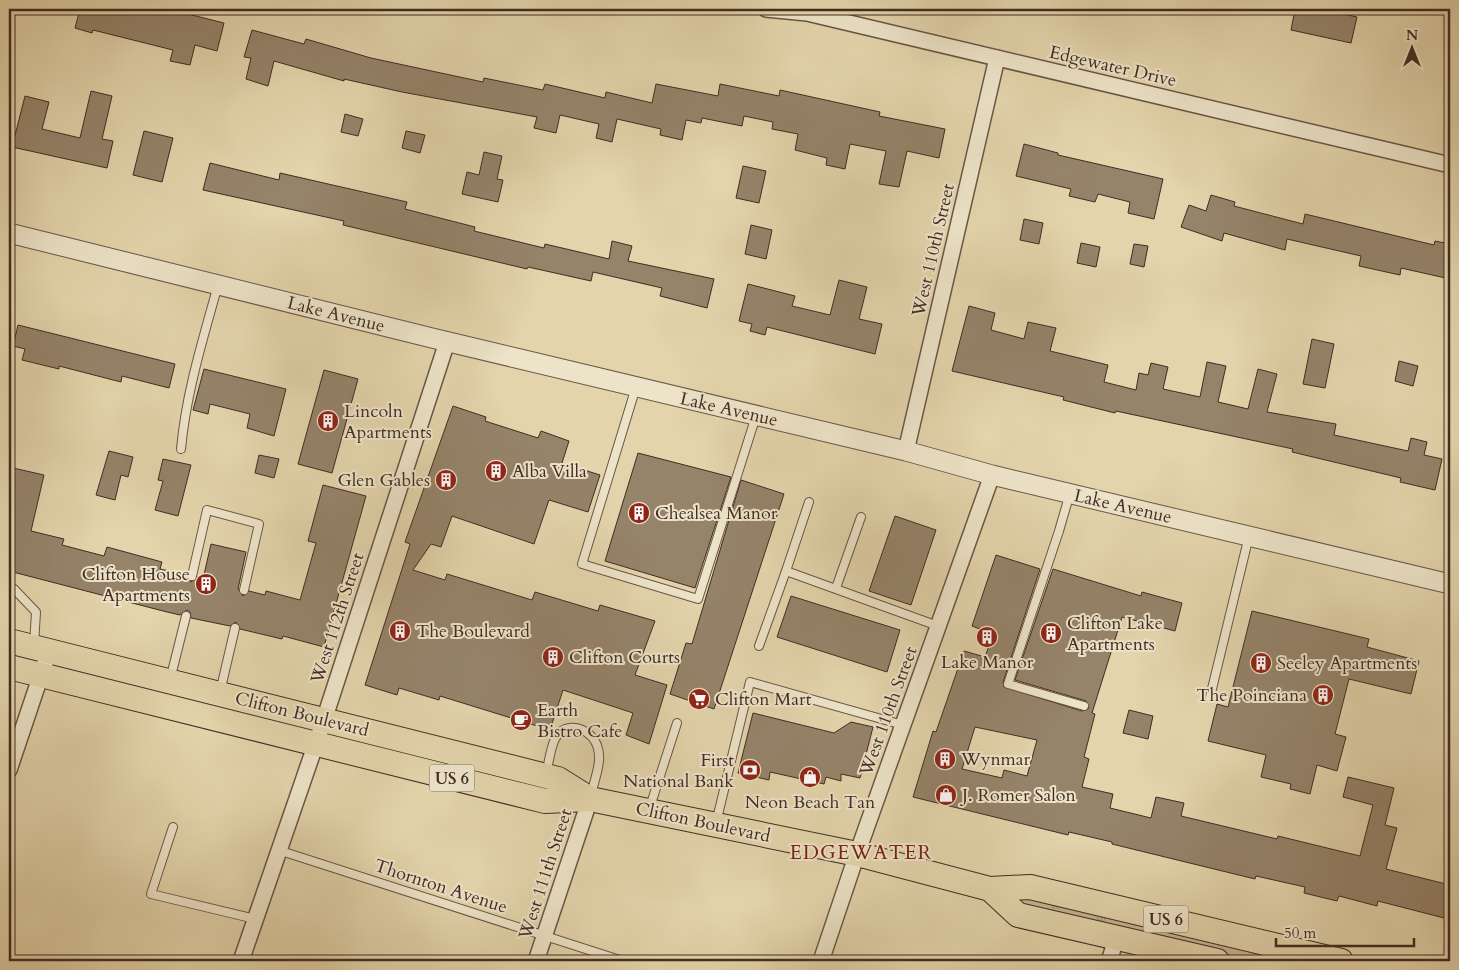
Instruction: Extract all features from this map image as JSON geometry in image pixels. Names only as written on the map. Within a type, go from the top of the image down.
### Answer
[{"type":"main road","name":"Clifton Boulevard","points":[[9,641],[558,779],[590,799]]},
{"type":"main road","name":"Clifton Boulevard","points":[[9,667],[544,802],[590,799],[857,854],[990,889],[1030,887],[1341,961]]},
{"type":"main road","name":"Clifton Boulevard","points":[[990,889],[1018,915],[1217,961]]},
{"type":"street","name":"Edgewater Drive","points":[[766,9],[807,13],[1450,165]]},
{"type":"street","name":"West 110th Street","points":[[906,451],[997,58]]},
{"type":"street","name":"Lake Avenue","points":[[9,233],[447,342],[906,451],[992,475],[1450,584]]},
{"type":"street","name":"West 112th Street","points":[[240,961],[324,720],[447,342]]},
{"type":"street","name":"West 110th Street","points":[[822,961],[857,854],[992,475]]},
{"type":"street","points":[[9,770],[41,675],[41,649]]},
{"type":"street","name":"West 111th Street","points":[[536,961],[590,799]]},
{"type":"street","points":[[1110,961],[1118,937]]},
{"type":"lane","points":[[181,449],[184,415],[190,388],[218,285]]},
{"type":"lane","points":[[636,387],[582,564],[698,599],[756,416]]},
{"type":"lane","points":[[1070,493],[1060,531],[1008,684],[1084,706]]},
{"type":"lane","points":[[759,646],[809,502]]},
{"type":"lane","points":[[192,576],[207,510],[259,524],[244,590]]},
{"type":"lane","points":[[836,588],[861,517]]},
{"type":"lane","points":[[1210,697],[1249,536]]},
{"type":"lane","points":[[786,571],[938,626]]},
{"type":"lane","points":[[9,588],[14,589],[36,612],[41,649]]},
{"type":"lane","points":[[170,681],[186,616]]},
{"type":"lane","points":[[219,694],[235,628]]},
{"type":"lane","points":[[716,825],[750,682],[903,725]]},
{"type":"lane","points":[[648,811],[677,723]]},
{"type":"lane","points":[[545,776],[555,739],[560,732],[572,727],[585,730],[593,737],[599,749],[598,766],[590,799]]},
{"type":"lane","points":[[173,826],[151,894],[255,919]]},
{"type":"lane","name":"Thornton Avenue","points":[[278,850],[623,961]]},
{"type":"lane","points":[[9,958],[17,961]]},
{"type":"green space","points":[[990,889],[1341,961],[1217,961],[1018,915]]},
{"type":"building","points":[[80,9],[168,9],[224,23],[217,51],[195,45],[190,65],[170,61],[173,50],[93,30],[92,33],[75,28]]},
{"type":"building","points":[[1295,9],[1320,9],[1357,17],[1351,43],[1291,30]]},
{"type":"building","points":[[252,30],[304,44],[306,39],[371,58],[483,82],[484,78],[543,90],[545,84],[605,98],[606,92],[652,103],[656,84],[718,96],[720,84],[779,96],[780,90],[880,112],[879,116],[945,129],[939,158],[907,151],[899,187],[879,184],[886,151],[850,144],[845,169],[826,165],[827,158],[795,150],[798,134],[772,129],[773,122],[744,116],[742,126],[702,118],[701,123],[686,120],[682,140],[660,135],[661,129],[617,119],[612,142],[596,138],[599,124],[560,115],[556,133],[534,128],[537,117],[402,92],[344,79],[344,81],[274,61],[268,86],[246,79],[251,58],[244,57]]},
{"type":"building","points":[[91,91],[112,96],[102,139],[113,141],[107,168],[12,147],[25,96],[49,102],[42,129],[80,138]]},
{"type":"building","points":[[345,114],[363,119],[358,136],[341,132]]},
{"type":"building","points":[[144,131],[173,138],[162,182],[133,175]]},
{"type":"building","points":[[406,131],[425,135],[420,153],[402,148]]},
{"type":"building","points":[[1024,144],[1058,153],[1058,155],[1163,179],[1154,219],[1128,213],[1130,202],[1098,194],[1095,202],[1069,196],[1071,189],[1016,176]]},
{"type":"building","points":[[484,152],[502,156],[497,179],[503,180],[498,202],[462,194],[467,172],[479,175]]},
{"type":"building","points":[[210,163],[279,180],[280,173],[407,202],[405,209],[475,227],[474,231],[544,248],[545,244],[609,259],[612,241],[632,246],[628,261],[714,279],[707,308],[660,296],[662,288],[593,272],[591,281],[528,267],[527,269],[343,225],[344,221],[203,190]]},
{"type":"building","points":[[743,166],[766,171],[759,203],[736,198]]},
{"type":"building","points":[[1211,195],[1235,202],[1234,206],[1303,224],[1305,214],[1434,245],[1435,241],[1450,244],[1450,279],[1401,268],[1400,275],[1359,266],[1361,256],[1287,239],[1285,250],[1224,233],[1222,241],[1181,227],[1189,205],[1206,211]]},
{"type":"building","points":[[1024,219],[1043,223],[1039,244],[1020,240]]},
{"type":"building","points":[[751,225],[772,230],[766,259],[745,254]]},
{"type":"building","points":[[1081,243],[1100,247],[1096,267],[1077,263]]},
{"type":"building","points":[[1134,244],[1148,246],[1144,267],[1130,264]]},
{"type":"building","points":[[839,280],[867,287],[859,319],[882,324],[875,354],[767,327],[765,335],[750,331],[752,324],[739,321],[748,284],[795,296],[792,306],[830,315]]},
{"type":"building","points":[[969,306],[995,313],[991,330],[1024,339],[1028,322],[1056,328],[1050,351],[1108,365],[1104,382],[1136,390],[1139,373],[1148,375],[1151,363],[1168,367],[1163,389],[1200,397],[1207,362],[1226,366],[1218,402],[1248,409],[1258,369],[1277,374],[1267,412],[1336,424],[1334,435],[1408,451],[1411,438],[1427,442],[1424,455],[1442,459],[1435,490],[1400,482],[1401,478],[1292,452],[1293,449],[1116,411],[1115,413],[1063,400],[1064,397],[952,371]]},
{"type":"building","points":[[18,325],[175,364],[169,388],[122,376],[121,382],[59,366],[59,369],[22,360],[25,349],[13,346]]},
{"type":"building","points":[[1312,339],[1334,344],[1325,388],[1303,384]]},
{"type":"building","points":[[1399,361],[1418,366],[1413,386],[1395,381]]},
{"type":"building","points":[[204,369],[286,389],[274,436],[247,428],[250,414],[210,404],[208,414],[193,410]]},
{"type":"building","name":"Lincoln Apartments","points":[[324,370],[358,379],[332,473],[298,464]]},
{"type":"building","points":[[453,406],[486,417],[485,421],[538,438],[541,431],[569,441],[562,463],[600,475],[588,512],[549,500],[534,544],[452,516],[441,547],[431,544],[413,570],[445,580],[447,574],[532,600],[535,592],[598,611],[600,605],[655,621],[635,675],[667,685],[649,744],[626,735],[633,713],[563,690],[550,730],[440,696],[439,700],[399,688],[397,695],[365,685],[410,544],[405,542]]},
{"type":"building","points":[[109,451],[133,457],[128,477],[121,475],[115,500],[96,495]]},
{"type":"building","name":"Chealsea Manor","points":[[638,453],[731,477],[695,588],[605,561]]},
{"type":"building","points":[[259,455],[279,459],[274,478],[255,473]]},
{"type":"building","points":[[163,459],[191,465],[178,516],[155,510],[163,481],[158,480]]},
{"type":"building","points":[[9,467],[44,475],[31,531],[64,539],[62,545],[104,556],[107,547],[162,562],[160,569],[187,575],[191,582],[197,577],[203,579],[211,544],[246,552],[238,589],[243,596],[249,591],[265,595],[266,591],[300,600],[316,543],[308,541],[323,485],[366,496],[324,647],[283,636],[282,639],[240,629],[236,622],[230,626],[191,618],[190,612],[187,610],[180,615],[9,571]]},
{"type":"building","points":[[741,480],[784,494],[714,709],[670,694],[686,643],[692,644]]},
{"type":"building","points":[[895,516],[936,530],[911,605],[869,591]]},
{"type":"building","points":[[996,555],[1040,569],[1003,682],[1004,687],[1082,711],[1089,708],[1086,701],[1015,680],[1053,569],[1141,596],[1142,592],[1182,603],[1175,631],[1122,617],[1092,713],[1095,714],[1084,757],[1089,759],[1082,787],[1113,794],[1110,808],[1151,818],[1156,797],[1184,803],[1181,816],[1277,839],[1278,836],[1360,856],[1373,805],[1343,797],[1348,777],[1394,788],[1385,825],[1397,828],[1386,869],[1450,885],[1448,919],[1378,901],[1377,906],[1339,896],[1337,901],[1304,893],[1305,887],[1256,876],[1255,879],[1112,844],[1112,842],[1069,832],[1068,835],[913,797],[933,731],[936,732],[964,651],[985,657],[993,634],[972,626]],"holes":[[[975,727],[1037,740],[1027,776],[1004,770],[1002,778],[962,769]]]},
{"type":"building","points":[[791,596],[900,630],[887,672],[777,637]]},
{"type":"building","points":[[1252,611],[1369,639],[1367,647],[1419,661],[1411,694],[1349,679],[1335,734],[1346,737],[1337,771],[1317,765],[1310,794],[1290,789],[1291,784],[1261,777],[1266,755],[1208,741],[1217,704],[1228,707]]},
{"type":"building","points":[[1129,710],[1153,716],[1148,739],[1123,733]]},
{"type":"building","points":[[753,713],[834,733],[851,722],[873,727],[860,778],[841,774],[841,781],[826,777],[824,784],[770,772],[769,780],[738,773]]},
{"type":"place","name":"Lincoln Apartments","points":[[328,421]]},
{"type":"place","name":"Alba Villa","points":[[496,471]]},
{"type":"place","name":"Glen Gables","points":[[446,480]]},
{"type":"place","name":"Chealsea Manor","points":[[639,513]]},
{"type":"place","name":"Clifton House Apartments","points":[[206,584]]},
{"type":"place","name":"The Boulevard","points":[[400,631]]},
{"type":"place","name":"Clifton Lake Apartments","points":[[1051,633]]},
{"type":"place","name":"Lake Manor","points":[[987,637]]},
{"type":"place","name":"Clifton Courts","points":[[553,657]]},
{"type":"place","name":"Seeley Apartments","points":[[1261,663]]},
{"type":"place","name":"The Poinciana","points":[[1323,695]]},
{"type":"place","name":"Clifton Mart","points":[[699,699]]},
{"type":"place","name":"Earth Bistro Cafe","points":[[521,720]]},
{"type":"place","name":"Wynmar","points":[[945,759]]},
{"type":"place","name":"First National Bank","points":[[750,770]]},
{"type":"place","name":"Neon Beach Tan","points":[[810,777]]},
{"type":"place","name":"J. Romer Salon","points":[[946,795]]},
{"type":"district","name":"EDGEWATER","points":[[861,852]]}]
